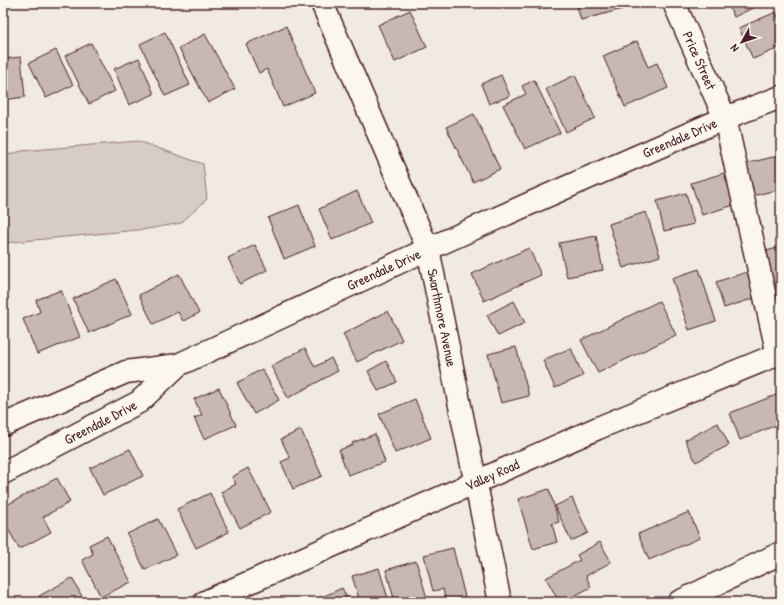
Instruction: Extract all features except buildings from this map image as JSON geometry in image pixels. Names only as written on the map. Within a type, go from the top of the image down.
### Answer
[{"type":"street","name":"Swarthmore Avenue","points":[[322,3],[428,249],[500,602]]},
{"type":"street","name":"Price Street","points":[[674,3],[725,118],[780,354]]},
{"type":"street","name":"Greendale Drive","points":[[3,473],[139,402],[178,365],[428,249],[725,118],[781,97]]},
{"type":"street","name":"Valley Road","points":[[205,602],[598,428],[780,354]]},
{"type":"street","points":[[3,426],[126,372],[178,365]]},
{"type":"street","points":[[679,602],[781,554]]},
{"type":"shaded area","points":[[138,141],[203,164],[207,199],[181,223],[148,229],[3,243],[3,156],[22,151]]}]
